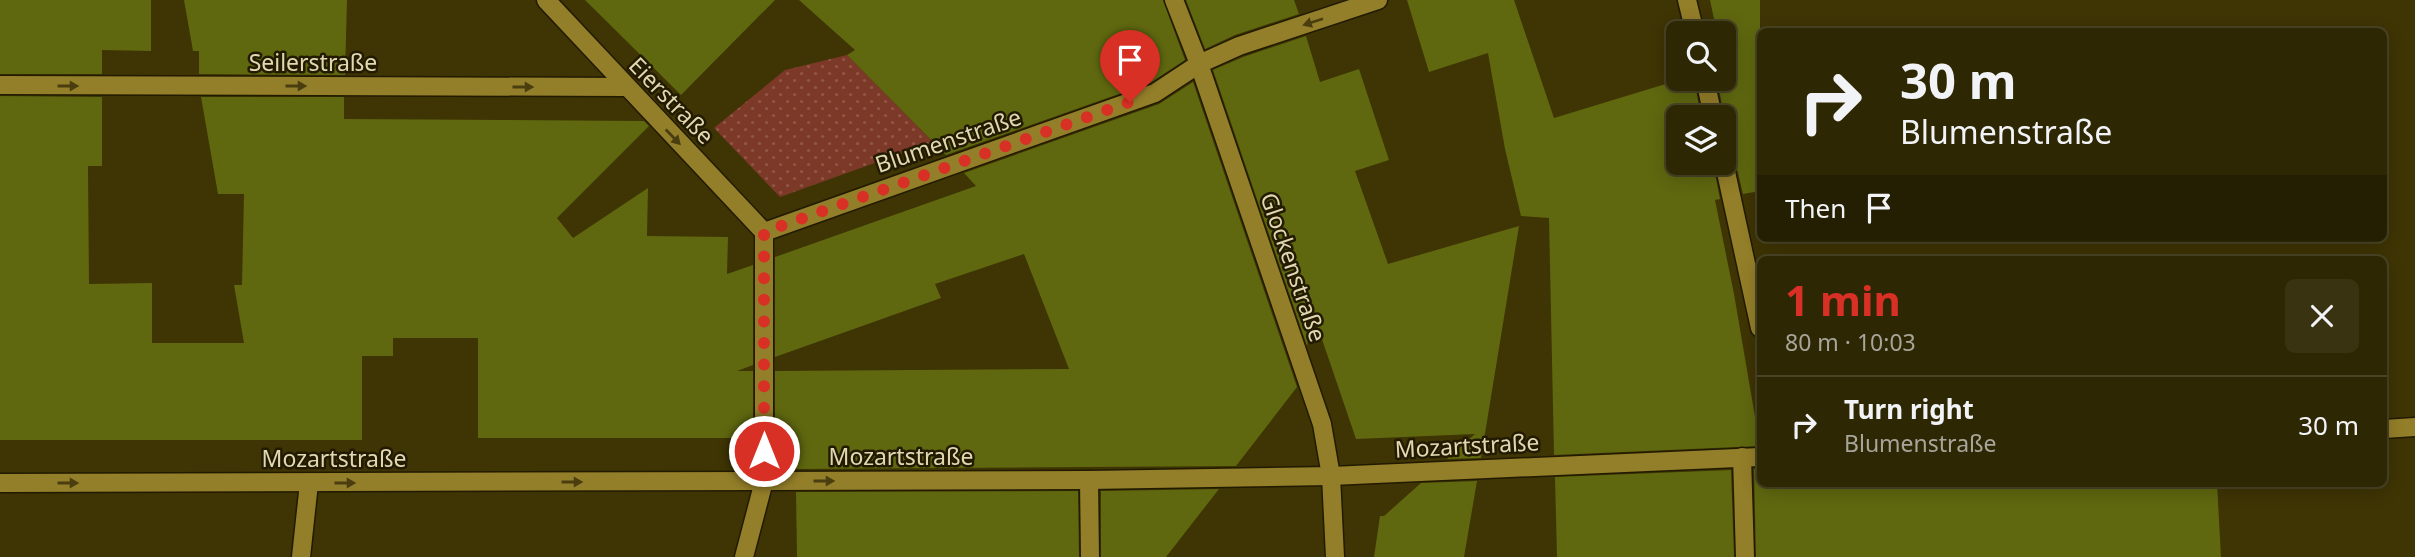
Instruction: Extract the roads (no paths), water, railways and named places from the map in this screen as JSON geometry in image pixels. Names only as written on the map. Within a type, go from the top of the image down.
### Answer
[{"type":"street","name":"Eierstraße","points":[[546,0],[764,232]]},
{"type":"street","name":"Glockenstraße","points":[[1174,0],[1199,64],[1322,424],[1331,476],[1335,557]]},
{"type":"street","name":"Blumenstraße","points":[[764,232],[1155,93],[1199,64],[1239,46],[1378,0]]},
{"type":"street","points":[[1687,0],[1692,21]]},
{"type":"street","name":"Seilerstraße","points":[[0,85],[626,88]]},
{"type":"street","points":[[1727,175],[1757,314]]},
{"type":"street","points":[[744,557],[764,481],[764,232]]},
{"type":"street","points":[[2387,429],[2415,427]]},
{"type":"street","points":[[1742,457],[1745,557]]},
{"type":"street","name":"Mozartstraße","points":[[0,483],[1089,480],[1331,476],[1757,457]]},
{"type":"street","points":[[1089,480],[1090,557]]},
{"type":"street","points":[[301,557],[309,483]]}]
